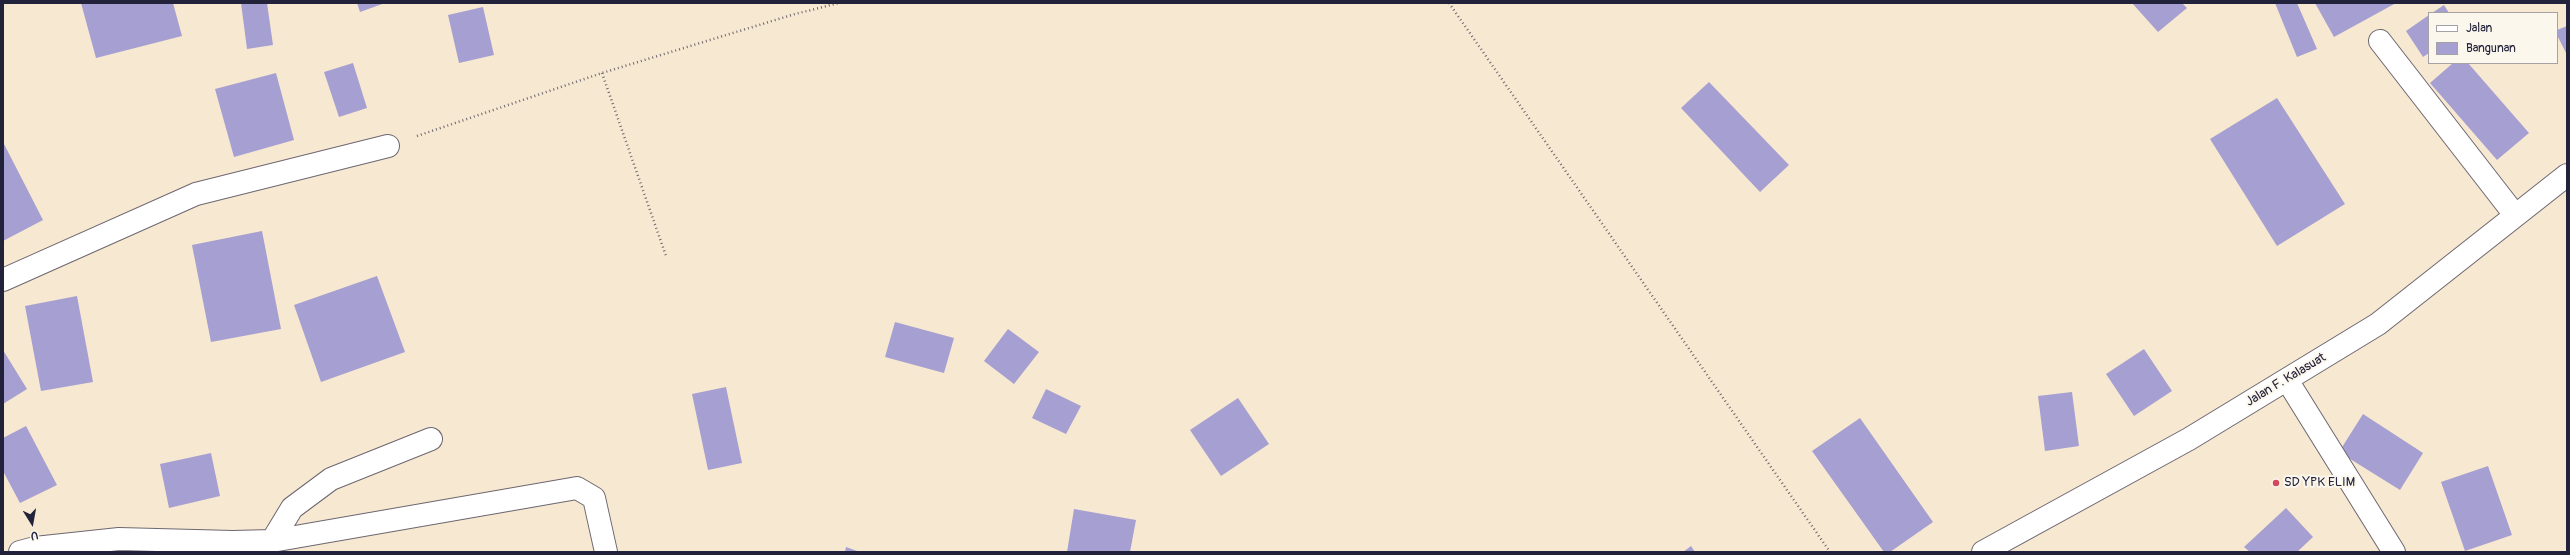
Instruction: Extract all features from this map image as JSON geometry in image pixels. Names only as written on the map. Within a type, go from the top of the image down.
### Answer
[{"type":"street","points":[[2380,41],[2515,215]]},
{"type":"street","points":[[3,280],[196,194],[388,146]]},
{"type":"street","name":"Jalan F. Kalasuat","points":[[1983,552],[2188,439],[2378,324],[2567,175]]},
{"type":"street","points":[[2287,380],[2394,552]]},
{"type":"street","points":[[272,541],[292,508],[331,479],[431,439]]},
{"type":"street","points":[[20,552],[35,548],[119,539],[233,542],[272,541],[577,488],[594,498],[606,552]]},
{"type":"path","points":[[388,146],[602,73],[795,14],[839,3]]},
{"type":"path","points":[[1449,3],[1830,552]]},
{"type":"path","points":[[602,73],[666,256]]},
{"type":"building","points":[[81,3],[173,3],[182,36],[96,58]]},
{"type":"building","points":[[241,3],[267,3],[273,45],[247,49]]},
{"type":"building","points":[[357,3],[385,3],[360,12]]},
{"type":"building","points":[[2132,3],[2182,3],[2187,8],[2158,32]]},
{"type":"building","points":[[2275,3],[2297,3],[2317,49],[2297,57]]},
{"type":"building","points":[[2315,3],[2396,3],[2334,37]]},
{"type":"building","points":[[2444,5],[2448,12],[2434,12]]},
{"type":"building","points":[[483,7],[494,55],[459,63],[448,15]]},
{"type":"building","points":[[2428,16],[2428,54],[2423,57],[2406,31]]},
{"type":"building","points":[[2567,26],[2567,55],[2558,37],[2558,30]]},
{"type":"building","points":[[353,63],[367,108],[339,117],[324,72]]},
{"type":"building","points":[[2452,64],[2469,64],[2529,133],[2497,160],[2430,83]]},
{"type":"building","points":[[276,73],[294,140],[234,157],[215,89]]},
{"type":"building","points":[[1709,82],[1789,165],[1760,192],[1681,108]]},
{"type":"building","points":[[2277,98],[2345,204],[2277,246],[2210,139]]},
{"type":"building","points":[[3,142],[43,220],[3,241]]},
{"type":"building","points":[[262,231],[281,329],[211,342],[192,245]]},
{"type":"building","points":[[377,276],[405,352],[321,382],[294,305]]},
{"type":"building","points":[[77,296],[93,382],[41,391],[25,306]]},
{"type":"building","points":[[895,322],[954,338],[944,373],[885,357]]},
{"type":"building","points":[[1008,329],[1039,352],[1014,384],[984,361]]},
{"type":"building","points":[[2144,349],[2172,391],[2134,416],[2106,374]]},
{"type":"building","points":[[3,350],[27,389],[3,404]]},
{"type":"building","points":[[726,387],[742,463],[708,470],[692,394]]},
{"type":"building","points":[[1046,389],[1081,406],[1066,434],[1032,418]]},
{"type":"building","points":[[2072,392],[2079,446],[2045,451],[2038,396]]},
{"type":"building","points":[[1238,398],[1269,444],[1221,476],[1190,430]]},
{"type":"building","points":[[2363,414],[2423,453],[2400,490],[2339,452]]},
{"type":"building","points":[[1860,418],[1933,522],[1890,552],[1884,552],[1812,451]]},
{"type":"building","points":[[26,426],[57,485],[20,503],[3,471],[3,438]]},
{"type":"building","points":[[211,453],[220,496],[169,508],[160,464]]},
{"type":"building","points":[[2488,466],[2512,535],[2465,551],[2441,482]]},
{"type":"building","points":[[2286,508],[2313,537],[2297,552],[2250,552],[2244,547]]},
{"type":"building","points":[[1074,509],[1136,520],[1130,552],[1067,552]]},
{"type":"building","points":[[1691,546],[1695,552],[1683,552]]},
{"type":"building","points":[[846,547],[860,552],[845,552]]},
{"type":"place","name":"SD YPK ELIM","points":[[2276,483]]}]
